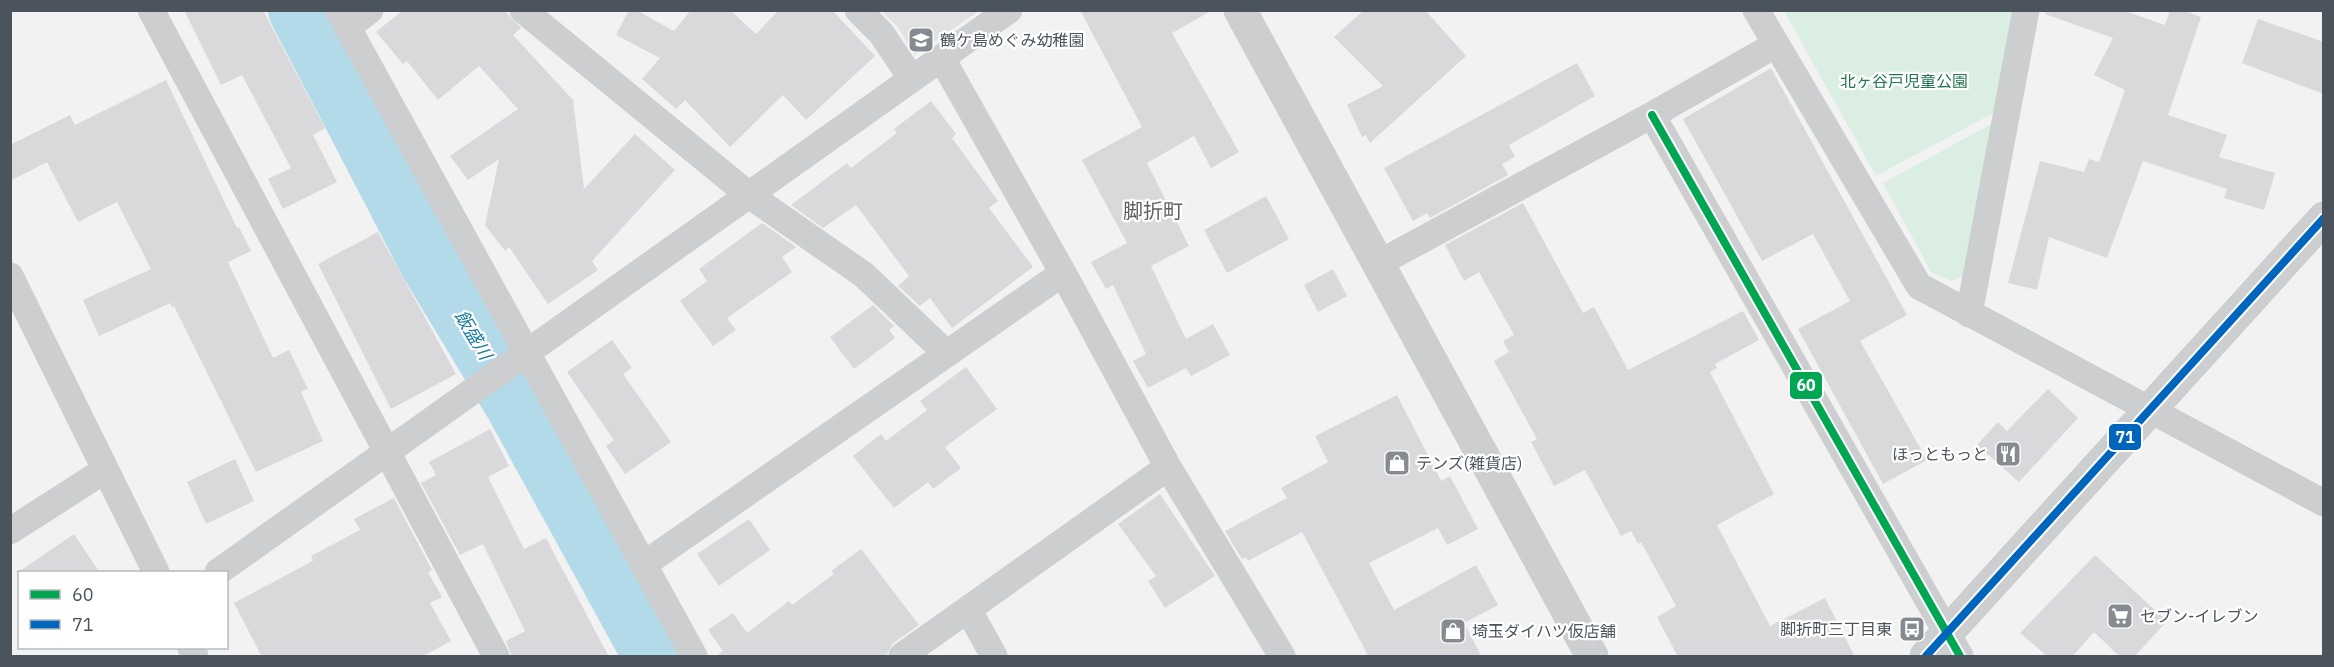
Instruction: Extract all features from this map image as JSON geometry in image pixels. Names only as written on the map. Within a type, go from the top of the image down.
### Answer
[{"type":"street","points":[[151,10],[496,657]]},
{"type":"street","points":[[370,10],[342,19],[694,657]]},
{"type":"street","points":[[523,10],[749,195],[864,275],[947,354]]},
{"type":"street","points":[[858,10],[881,33],[912,79]]},
{"type":"street","points":[[221,571],[387,455],[1009,10]]},
{"type":"street","points":[[1240,10],[1592,657]]},
{"type":"street","points":[[1756,10],[1919,286],[2324,502]]},
{"type":"street","points":[[1969,314],[2026,10]]},
{"type":"street","points":[[1378,262],[1652,116],[1775,45]]},
{"type":"street","points":[[942,58],[1063,273],[1168,467],[1282,657]]},
{"type":"street","points":[[1652,116],[1944,649],[2151,411],[2324,218]]},
{"type":"street","points":[[643,565],[1063,273]]},
{"type":"street","points":[[10,276],[155,571]]},
{"type":"street","points":[[902,657],[1168,467]]},
{"type":"street","points":[[10,531],[105,470]]},
{"type":"street","points":[[968,609],[994,657]]},
{"type":"shaded area","name":"鶴ケ島めぐみ幼稚園","points":[[881,11],[979,11],[915,55],[897,26]]},
{"type":"green space","name":"北ヶ谷戸児童公園","points":[[1784,11],[2012,11],[1997,111],[1876,176]]},
{"type":"green space","points":[[1997,121],[1965,275],[1952,281],[1931,272],[1883,183]]},
{"type":"building","points":[[184,10],[263,10],[325,128],[313,135],[337,182],[283,209],[268,179],[291,168],[242,75],[221,85]]},
{"type":"building","points":[[403,10],[504,10],[521,28],[513,35],[573,100],[584,189],[635,134],[675,170],[592,261],[598,270],[548,304],[509,247],[505,251],[485,225],[499,159],[468,180],[450,156],[518,109],[479,66],[438,100],[407,61],[403,64],[376,32]]},
{"type":"building","points":[[629,10],[636,10],[674,31],[691,10],[730,10],[756,34],[779,10],[832,10],[875,56],[806,120],[783,95],[730,147],[685,100],[676,109],[642,79],[660,58],[616,35]]},
{"type":"building","points":[[1080,10],[1213,10],[1172,33],[1239,152],[1211,168],[1194,136],[1147,163],[1189,246],[1151,266],[1186,339],[1213,324],[1230,355],[1191,376],[1186,368],[1148,388],[1133,361],[1146,354],[1113,285],[1106,289],[1091,262],[1127,243],[1082,160],[1142,127]]},
{"type":"building","points":[[1364,10],[1425,10],[1466,56],[1370,143],[1366,135],[1362,137],[1347,105],[1383,86],[1334,37]]},
{"type":"building","points":[[2046,10],[2122,10],[2165,25],[2170,10],[2182,10],[2201,17],[2168,115],[2227,135],[2219,157],[2275,173],[2264,210],[2224,198],[2227,189],[2143,161],[2107,258],[2049,237],[2037,290],[2008,283],[2040,161],[2084,172],[2089,159],[2099,162],[2125,90],[2094,75],[2113,38],[2045,14]]},
{"type":"building","points":[[2258,19],[2324,42],[2324,94],[2242,63]]},
{"type":"building","points":[[1577,63],[1595,96],[1509,145],[1515,157],[1502,164],[1508,175],[1430,218],[1427,213],[1413,221],[1384,168]]},
{"type":"building","points":[[1771,68],[1907,315],[1860,341],[1927,460],[1883,484],[1798,329],[1850,301],[1813,234],[1762,261],[1683,119]]},
{"type":"building","points":[[166,80],[237,228],[239,227],[251,251],[228,262],[273,358],[289,350],[308,389],[301,392],[323,441],[256,472],[174,306],[172,307],[170,303],[99,336],[83,300],[151,269],[117,202],[78,222],[47,162],[10,181],[10,145],[70,115],[75,125]]},
{"type":"building","points":[[931,101],[956,134],[952,138],[998,201],[989,208],[1033,267],[952,328],[930,298],[920,306],[898,286],[909,276],[856,205],[823,228],[791,205],[847,163],[851,168],[897,133],[894,129]]},
{"type":"building","points":[[1266,196],[1289,239],[1227,273],[1204,230]]},
{"type":"building","points":[[1523,203],[1583,313],[1594,307],[1628,370],[1743,311],[1759,340],[1715,364],[1717,368],[1710,372],[1774,494],[1717,525],[1770,626],[1825,598],[1855,657],[1678,657],[1657,617],[1676,606],[1641,542],[1638,544],[1631,531],[1621,536],[1585,470],[1554,486],[1531,442],[1537,439],[1494,361],[1509,352],[1503,341],[1514,335],[1479,272],[1464,281],[1445,245]]},
{"type":"building","points":[[762,223],[796,247],[782,257],[792,272],[727,318],[736,330],[713,346],[680,301],[707,281],[699,269]]},
{"type":"building","points":[[378,232],[456,374],[391,409],[318,264]]},
{"type":"building","points":[[1333,269],[1347,296],[1318,312],[1304,285]]},
{"type":"building","points":[[873,305],[894,326],[889,330],[895,338],[854,369],[830,337]]},
{"type":"building","points":[[612,340],[632,368],[623,374],[671,442],[625,474],[606,446],[614,440],[567,372]]},
{"type":"building","points":[[966,367],[997,409],[945,447],[961,468],[933,489],[928,482],[894,508],[853,456],[881,434],[886,441],[927,410],[920,401]]},
{"type":"building","points":[[2048,389],[2078,418],[2019,482],[1977,445],[1998,422],[2007,431]]},
{"type":"building","points":[[1397,395],[1441,481],[1450,476],[1478,529],[1447,545],[1438,528],[1369,563],[1394,610],[1476,565],[1498,605],[1464,623],[1482,657],[1369,657],[1302,532],[1248,561],[1246,557],[1242,559],[1225,531],[1287,498],[1281,488],[1328,462],[1315,436]]},
{"type":"building","points":[[490,429],[509,466],[488,477],[524,549],[546,538],[609,657],[512,657],[506,641],[525,631],[483,544],[460,555],[421,483],[436,475],[429,462]]},
{"type":"building","points":[[235,459],[254,501],[206,524],[187,482]]},
{"type":"building","points":[[1160,494],[1215,576],[1165,608],[1148,581],[1156,576],[1118,524]]},
{"type":"building","points":[[394,498],[432,570],[428,572],[442,597],[430,603],[451,641],[421,657],[262,657],[234,603],[313,561],[311,556],[360,530],[354,519]]},
{"type":"building","points":[[749,519],[770,550],[719,586],[697,554]]},
{"type":"building","points":[[74,534],[99,571],[20,571]]},
{"type":"building","points":[[861,549],[919,625],[892,644],[886,657],[715,657],[723,651],[708,630],[733,613],[747,633],[789,601],[792,605],[834,574],[831,571]]},
{"type":"building","points":[[2095,555],[2167,621],[2134,657],[2120,657],[2094,632],[2072,657],[2048,657],[2020,633]]},
{"type":"waterway","name":"飯盛川","points":[[298,10],[429,262],[514,403],[653,656]]},
{"type":"transit line","name":"60","points":[[1652,115],[1960,656]]},
{"type":"transit line","name":"71","points":[[1926,656],[2324,218]]},
{"type":"place","name":"鶴ケ島めぐみ幼稚園","points":[[921,40]]},
{"type":"place","name":"ほっともっと","points":[[2008,454]]},
{"type":"place","name":"テンズ(雑貨店)","points":[[1397,463]]},
{"type":"place","name":"セブン-イレブン","points":[[2120,616]]},
{"type":"place","name":"脚折町三丁目東","points":[[1912,629]]},
{"type":"place","name":"埼玉ダイハツ仮店舗","points":[[1453,631]]},
{"type":"district","name":"脚折町","points":[[1153,211]]}]
